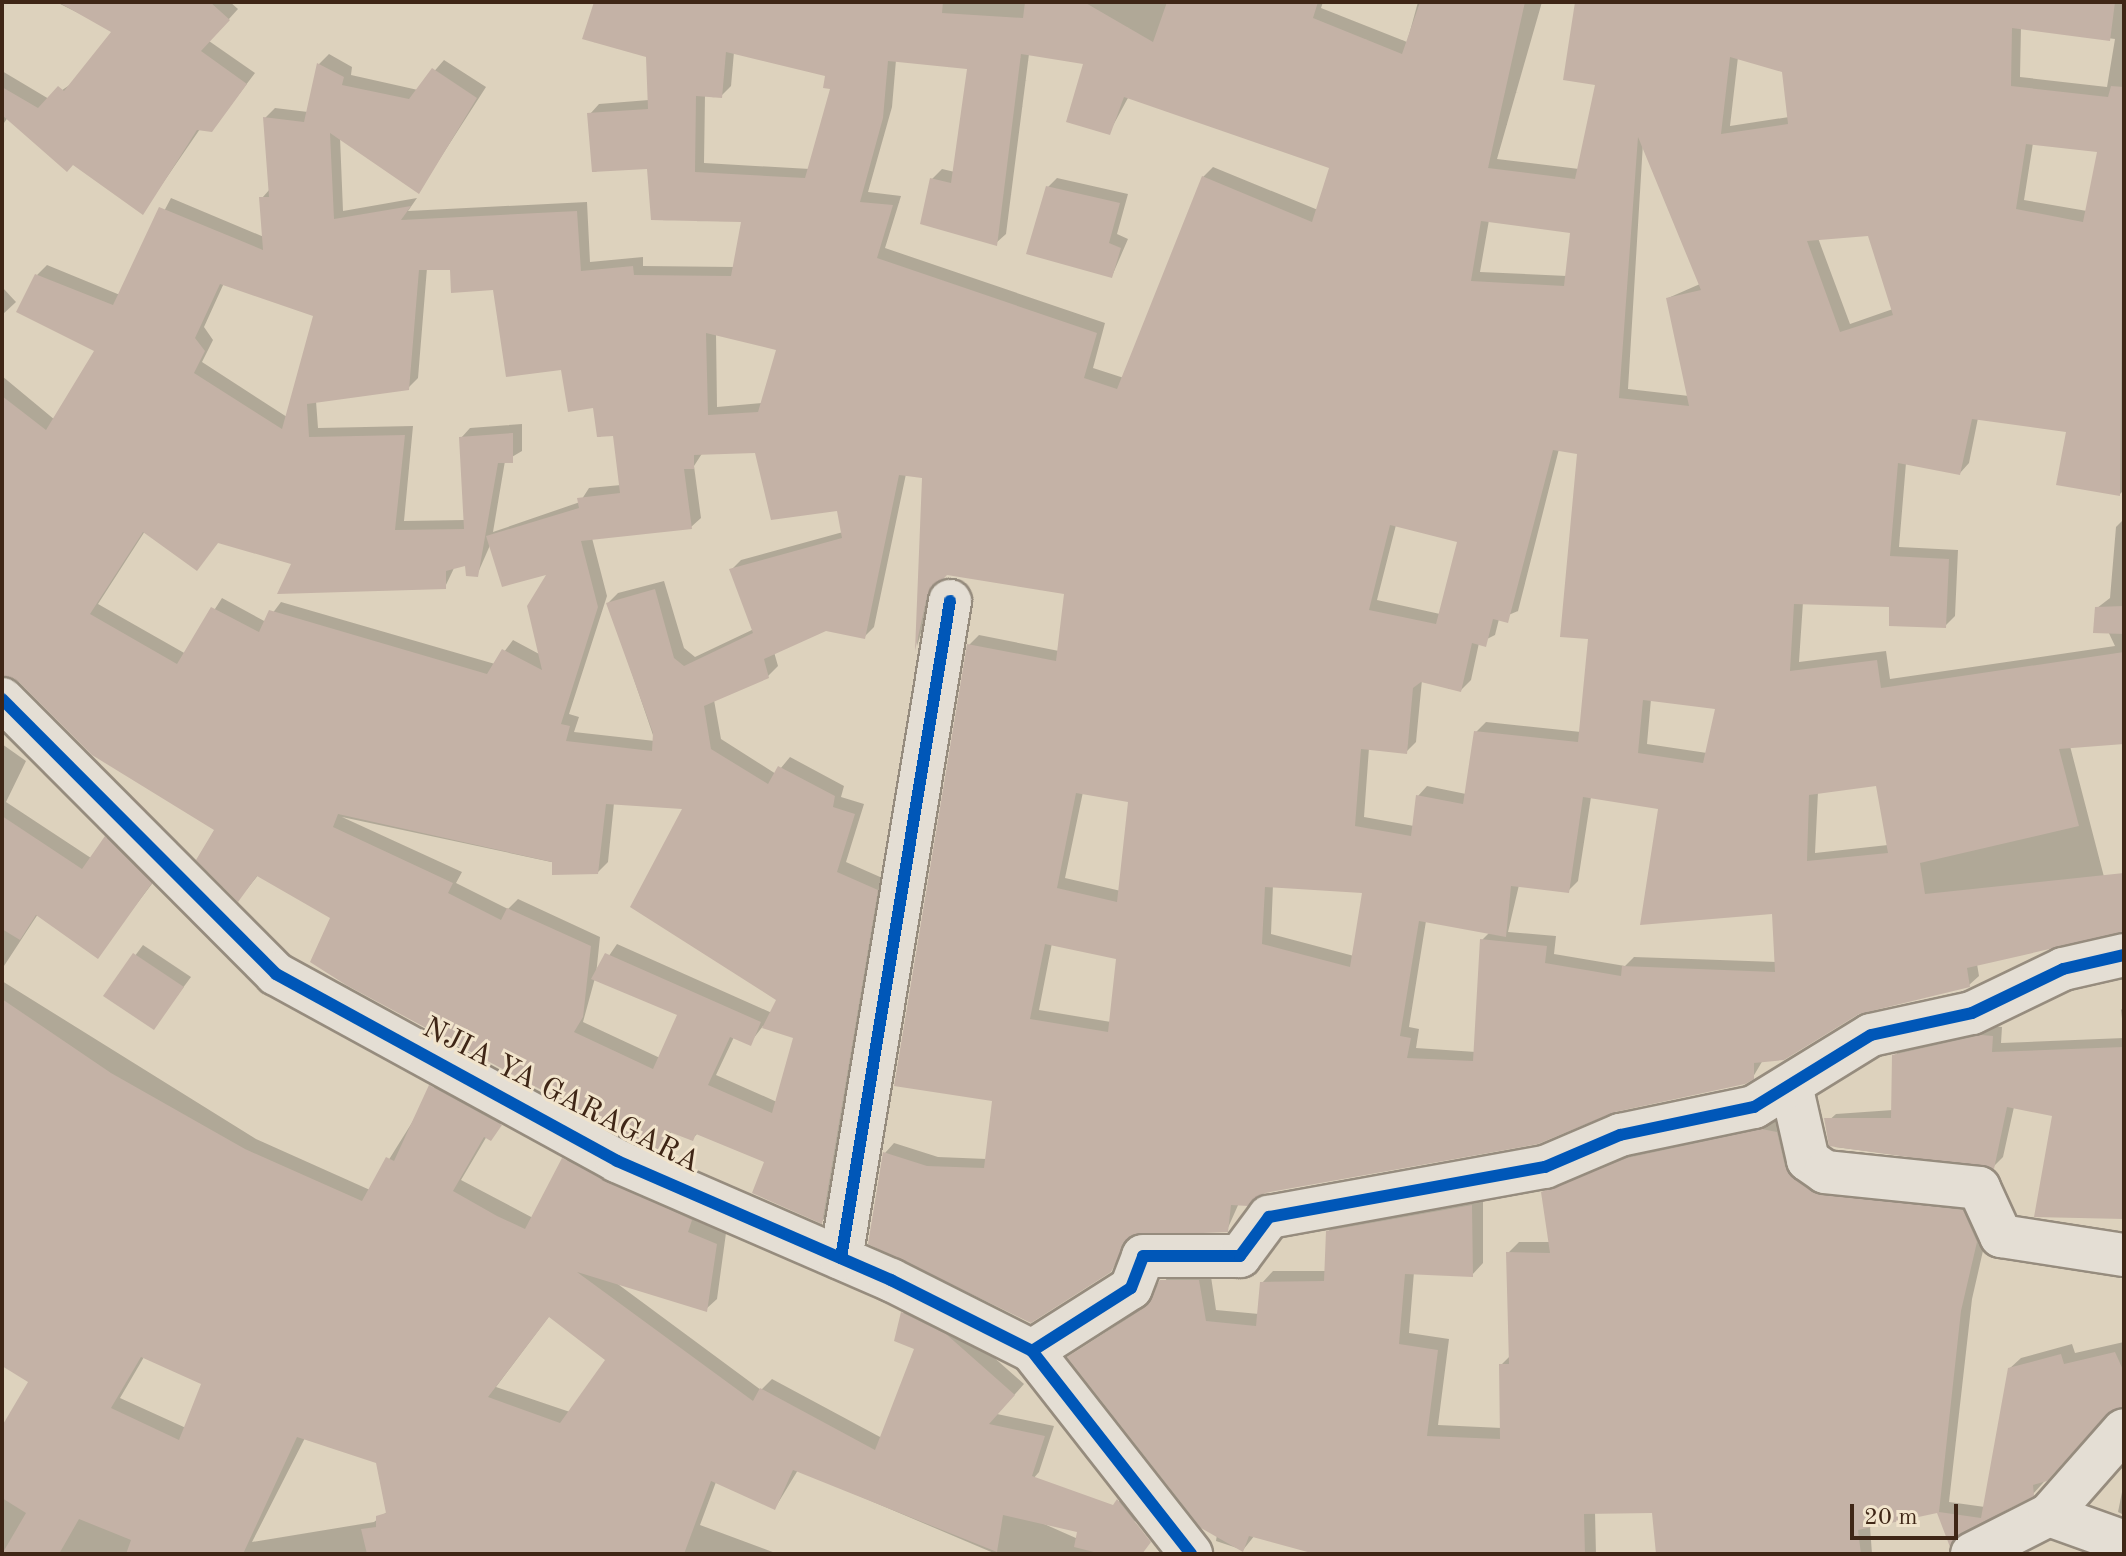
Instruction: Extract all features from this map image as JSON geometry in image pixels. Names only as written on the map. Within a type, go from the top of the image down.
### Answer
[{"type":"street","points":[[841,1258],[950,601]]},
{"type":"street","name":"NJIA YA GARAGARA","points":[[2,699],[276,974],[617,1161],[841,1258],[1032,1351],[1191,1554]]},
{"type":"street","points":[[1032,1351],[1131,1288],[1137,1264],[1152,1253],[1240,1256],[1269,1217],[1545,1167],[1620,1135],[1754,1107],[1871,1035],[1972,1013],[2063,969],[2124,955]]},
{"type":"street","points":[[1791,1085],[1808,1160],[1825,1172],[1979,1188],[2001,1236],[2124,1255]]},
{"type":"street","points":[[1972,1554],[2049,1515],[2124,1430]]},
{"type":"street","points":[[2049,1515],[2124,1542]]},
{"type":"building","points":[[58,2],[210,2],[230,20],[201,51],[247,84],[212,132],[197,130],[143,215],[73,165],[67,172],[2,115],[2,87],[38,108],[58,86],[64,91],[111,32]]},
{"type":"building","points":[[594,2],[943,2],[942,13],[1023,18],[1025,2],[1084,2],[1153,42],[1167,2],[1318,2],[1313,18],[1402,54],[1420,2],[1525,2],[1488,168],[1575,179],[1595,85],[1563,80],[1575,2],[2115,2],[2110,41],[2012,28],[2011,86],[2108,97],[2111,86],[2124,87],[2120,496],[2056,485],[2066,432],[1972,419],[1960,475],[1898,463],[1890,556],[1949,559],[1946,628],[1889,626],[1889,607],[1794,604],[1790,671],[1877,660],[1881,688],[2124,652],[2124,744],[2059,749],[2079,826],[1920,863],[1925,894],[2124,873],[2124,932],[1967,968],[1970,987],[1859,1014],[1784,1060],[1754,1063],[1754,1079],[1745,1084],[1615,1112],[1538,1144],[1265,1193],[1248,1206],[1231,1205],[1228,1232],[1130,1236],[1111,1272],[1031,1323],[868,1244],[883,1152],[927,1166],[984,1168],[992,1101],[894,1086],[967,644],[1056,661],[1064,594],[947,575],[927,596],[915,651],[922,478],[899,475],[865,639],[826,631],[764,659],[769,678],[704,706],[711,749],[768,784],[778,766],[835,796],[833,807],[855,814],[837,872],[878,890],[822,1224],[752,1193],[764,1162],[696,1134],[693,1141],[667,1131],[659,1153],[346,985],[310,962],[330,918],[257,876],[238,902],[196,860],[214,830],[92,755],[19,682],[2,676],[2,396],[46,430],[94,351],[16,312],[35,274],[113,305],[159,207],[263,250],[259,197],[269,197],[263,117],[304,122],[317,63],[344,77],[342,85],[409,99],[432,68],[477,98],[419,194],[330,133],[334,219],[411,206],[401,220],[577,211],[581,271],[633,266],[634,275],[731,276],[741,222],[651,220],[647,169],[592,172],[587,113],[648,109],[646,57],[582,39]],"holes":[[[726,52],[825,76],[823,88],[830,89],[805,178],[695,172],[696,96],[722,98]],[[1021,54],[1083,64],[1066,122],[1110,135],[1124,97],[1329,168],[1312,222],[1202,176],[1117,389],[1084,378],[1097,333],[877,258],[893,205],[860,202],[883,118],[888,61],[967,69],[951,183],[930,178],[920,224],[997,246]],[[1730,57],[1782,72],[1788,124],[1721,134]],[[1638,137],[1701,290],[1666,298],[1689,406],[1619,398]],[[2026,144],[2097,152],[2083,222],[2016,209]],[[1481,221],[1570,233],[1564,286],[1471,281]],[[1868,236],[1893,315],[1840,332],[1807,241]],[[419,270],[450,270],[451,293],[493,290],[506,377],[561,370],[568,412],[593,408],[597,437],[613,436],[620,493],[577,498],[579,508],[486,536],[502,587],[546,575],[527,606],[542,670],[502,649],[487,674],[269,610],[259,632],[211,607],[177,664],[90,614],[143,532],[197,571],[218,543],[291,564],[277,594],[446,589],[446,571],[465,566],[466,576],[478,577],[498,463],[513,463],[513,433],[459,437],[464,529],[395,530],[405,435],[309,437],[307,404],[409,390]],[[220,284],[313,316],[282,429],[194,373],[205,351],[195,338]],[[706,333],[776,350],[758,412],[708,415]],[[1553,450],[1577,454],[1560,637],[1588,639],[1578,742],[1474,731],[1463,804],[1416,795],[1411,836],[1355,826],[1361,749],[1407,754],[1413,688],[1421,682],[1461,692],[1472,643],[1486,647],[1493,619],[1508,623]],[[755,453],[771,520],[837,511],[842,538],[729,569],[753,633],[684,666],[674,658],[655,589],[606,603],[653,733],[652,751],[566,741],[570,726],[561,724],[598,607],[581,541],[692,529],[684,469],[694,469],[694,455]],[[1390,525],[1457,542],[1436,624],[1369,610]],[[1643,700],[1715,709],[1703,763],[1638,753]],[[1876,786],[1888,853],[1807,861],[1809,795]],[[1076,793],[1128,802],[1117,902],[1057,888]],[[1583,797],[1658,809],[1640,925],[1772,914],[1775,972],[1622,966],[1621,976],[1545,963],[1547,946],[1480,939],[1473,1061],[1407,1058],[1411,1038],[1400,1036],[1419,921],[1506,937],[1511,886],[1569,893]],[[606,804],[682,809],[630,907],[776,1000],[762,1028],[793,1038],[772,1113],[708,1085],[730,1037],[751,1046],[761,1022],[605,953],[591,979],[677,1015],[653,1069],[574,1032],[583,1017],[591,946],[507,908],[501,920],[448,893],[453,883],[333,827],[338,814],[552,862],[552,875],[598,874]],[[1265,887],[1362,893],[1350,967],[1262,944]],[[1045,944],[1116,959],[1108,1032],[1030,1019]]]},
{"type":"building","points":[[1046,186],[1120,203],[1109,243],[1121,248],[1112,278],[1026,254]]},
{"type":"building","points":[[2124,606],[2124,634],[2093,633],[2095,607]]},
{"type":"building","points":[[2,816],[82,869],[105,836],[152,883],[98,959],[36,915],[20,940],[2,929]]},
{"type":"building","points":[[133,953],[184,987],[154,1030],[103,996]]},
{"type":"building","points":[[2,999],[111,1073],[245,1149],[362,1201],[386,1157],[394,1161],[429,1085],[502,1125],[491,1141],[484,1137],[453,1191],[497,1216],[525,1229],[562,1158],[692,1220],[688,1232],[717,1244],[707,1312],[577,1272],[753,1401],[760,1388],[875,1450],[914,1349],[894,1341],[901,1312],[946,1334],[1015,1395],[989,1424],[1045,1436],[1032,1476],[1113,1505],[1117,1499],[1151,1542],[1142,1554],[1102,1554],[1074,1547],[1077,1532],[1003,1515],[997,1552],[793,1470],[775,1510],[711,1481],[684,1554],[367,1554],[361,1529],[376,1527],[376,1516],[386,1513],[376,1463],[297,1437],[243,1554],[126,1554],[131,1540],[79,1519],[59,1554],[2,1554],[26,1513],[2,1498],[2,1426],[28,1382],[2,1366]],"holes":[[[549,1317],[605,1360],[560,1423],[488,1397]],[[141,1357],[201,1384],[179,1440],[111,1408]]]},
{"type":"building","points":[[1981,1035],[1993,1036],[1992,1052],[2123,1047],[2124,1219],[2034,1217],[2052,1116],[2007,1107],[1994,1169],[1829,1146],[1824,1118],[1891,1118],[1892,1055]]},
{"type":"building","points":[[1762,1129],[1777,1132],[1785,1166],[1812,1192],[1963,1210],[1977,1242],[1961,1311],[1939,1512],[1981,1518],[2008,1368],[2061,1354],[2064,1364],[2115,1352],[2124,1372],[2124,1407],[2107,1414],[2047,1481],[2033,1485],[2034,1496],[1961,1533],[1950,1547],[1937,1513],[1858,1530],[1861,1554],[1656,1554],[1652,1513],[1584,1514],[1585,1554],[1315,1554],[1249,1536],[1243,1552],[1201,1528],[1067,1357],[1144,1308],[1160,1280],[1199,1280],[1206,1321],[1256,1326],[1260,1282],[1324,1281],[1326,1231],[1472,1205],[1473,1277],[1405,1274],[1399,1344],[1438,1350],[1427,1436],[1500,1439],[1499,1364],[1509,1364],[1506,1252],[1550,1253],[1541,1192],[1627,1158]]},
{"type":"cycle path","points":[[841,1258],[950,601]]},
{"type":"cycle path","points":[[2,699],[276,974],[617,1161],[891,1280],[1032,1351],[1191,1554]]},
{"type":"cycle path","points":[[1032,1351],[1131,1288],[1143,1256],[1240,1256],[1269,1217],[1545,1167],[1620,1135],[1754,1107],[1871,1035],[1972,1013],[2063,969],[2124,955]]}]
